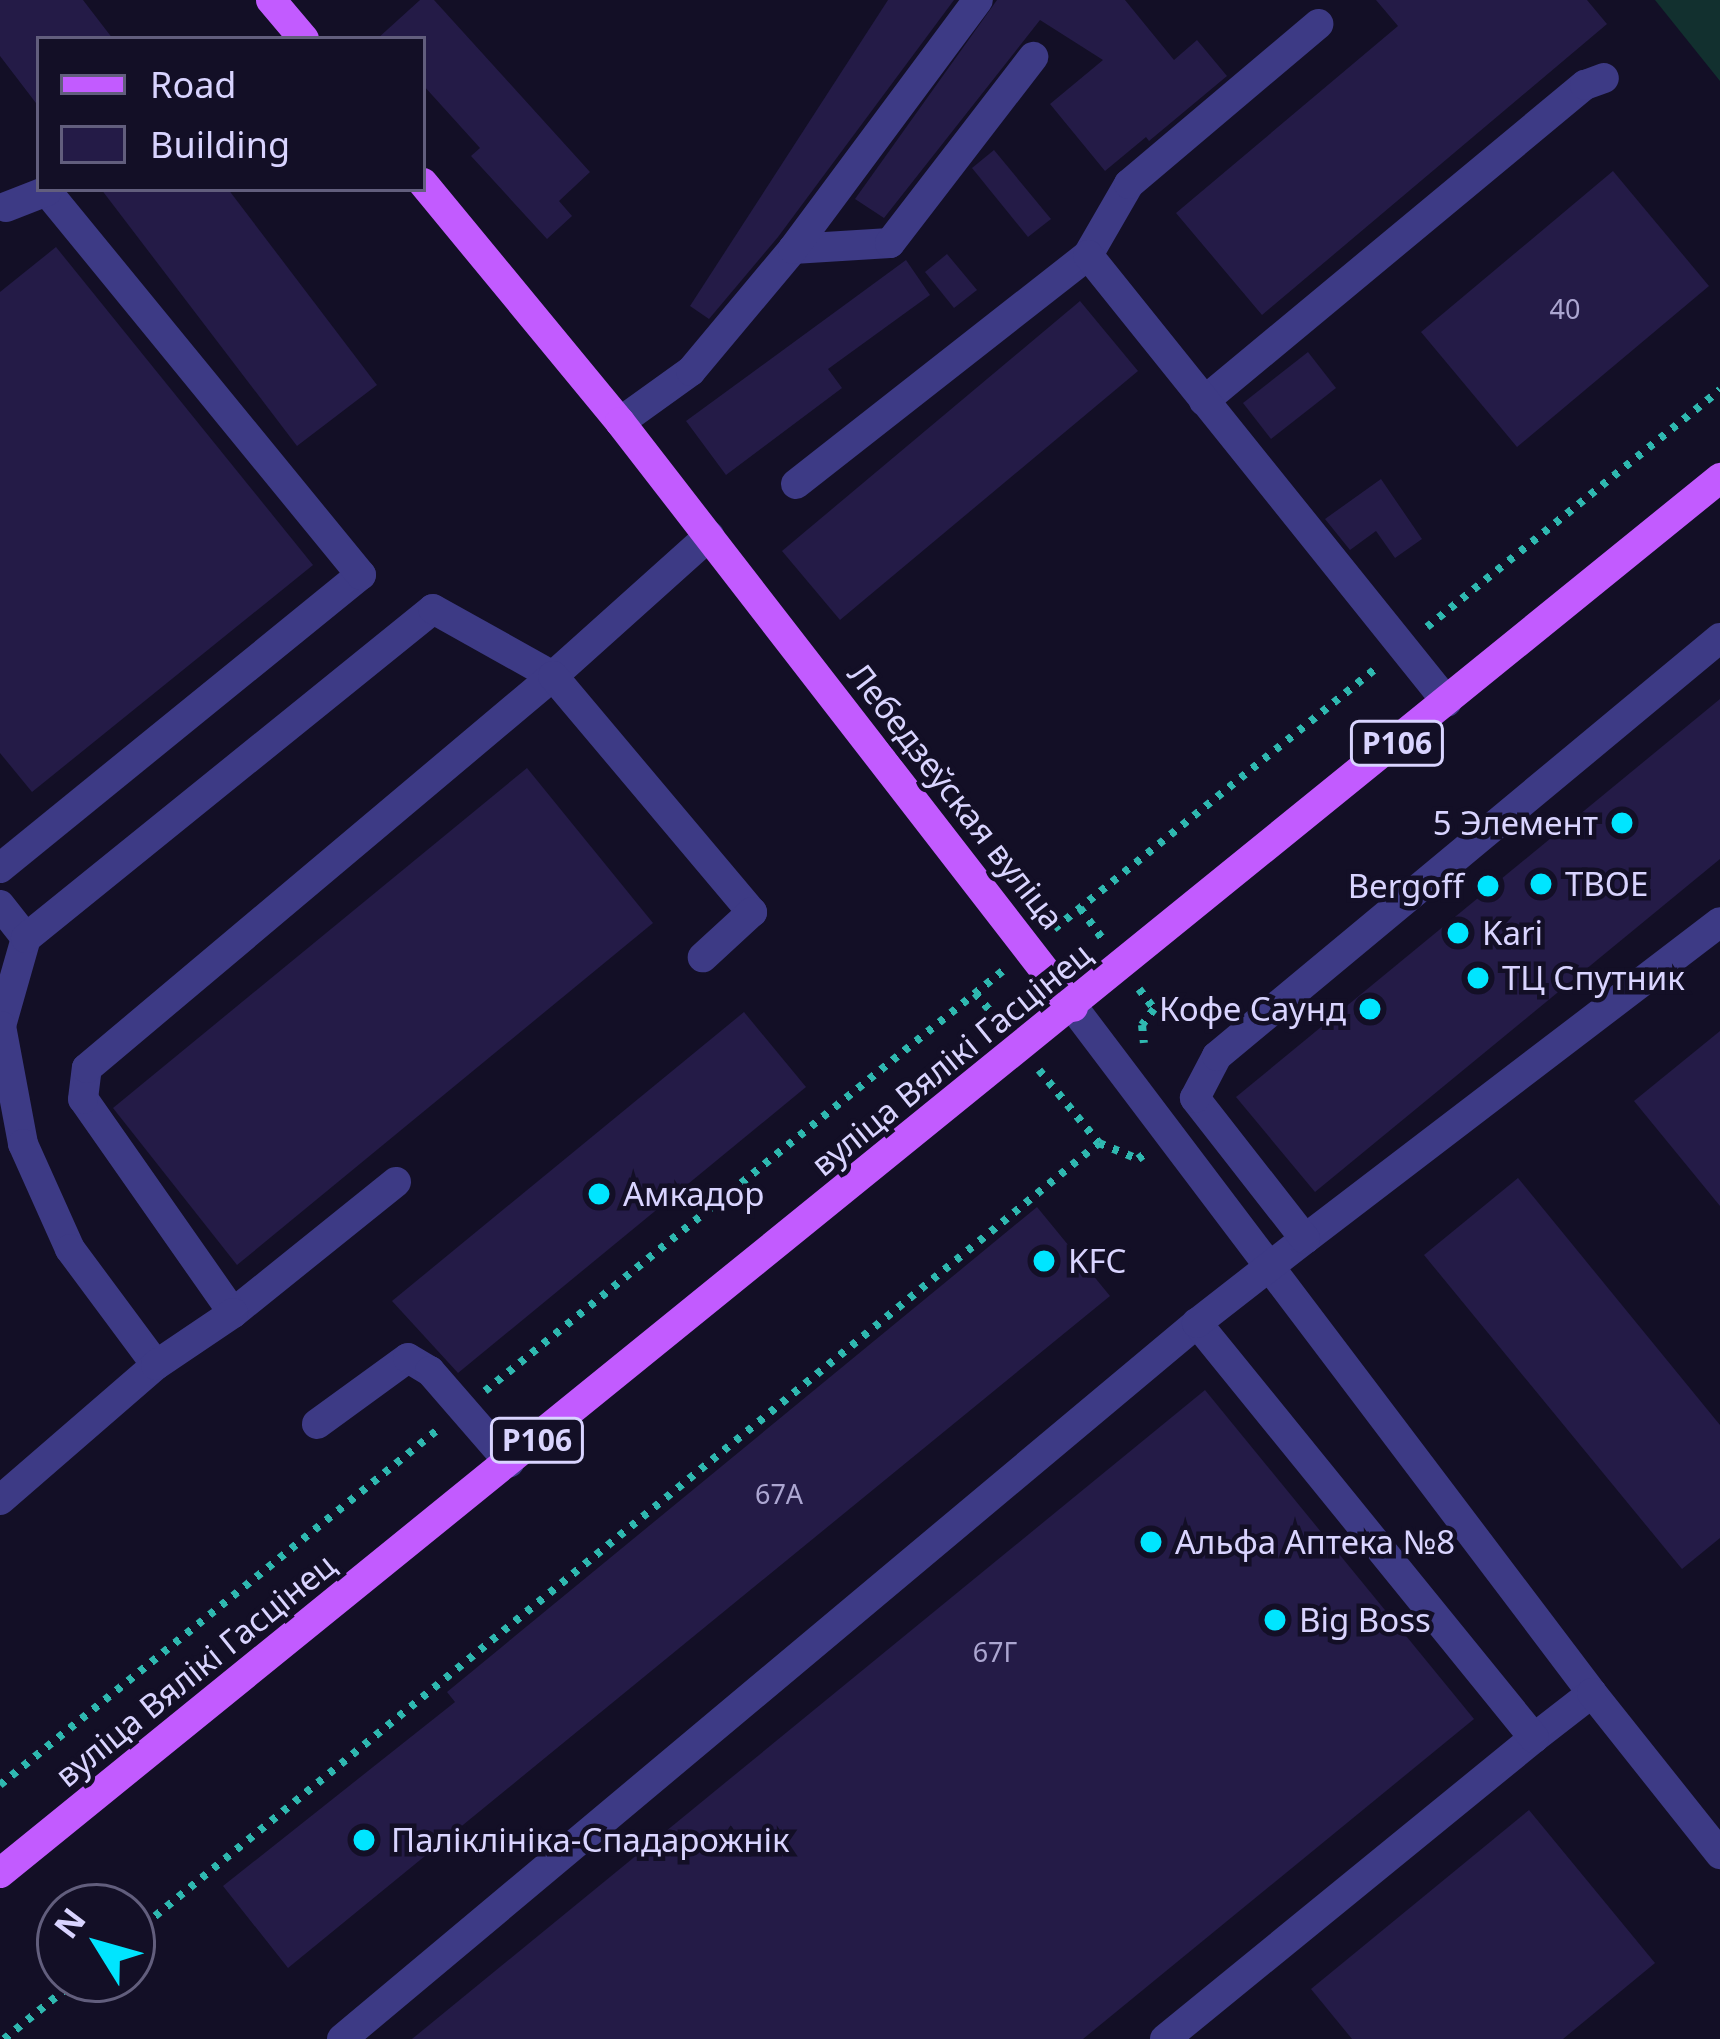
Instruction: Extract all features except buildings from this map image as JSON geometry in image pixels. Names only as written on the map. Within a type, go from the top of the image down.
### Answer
[{"type":"main road","points":[[272,0],[302,36]]},
{"type":"main road","name":"Лебедзеўская вуліца","points":[[426,187],[620,422],[1073,1007]]},
{"type":"main road","name":"вуліца Вялікі Гасцінец","points":[[0,1873],[1123,967],[1720,478]]},
{"type":"lane","points":[[620,422],[692,371],[793,248],[978,0]]},
{"type":"lane","points":[[796,484],[1088,255],[1129,184],[1318,24]]},
{"type":"lane","points":[[793,248],[890,243],[1034,57]]},
{"type":"lane","points":[[1204,401],[1585,85],[1604,78]]},
{"type":"lane","points":[[2,206],[43,192]]},
{"type":"lane","points":[[0,868],[361,575],[47,192]]},
{"type":"lane","points":[[1088,255],[1447,702]]},
{"type":"lane","points":[[233,1313],[83,1099],[87,1067],[553,676],[709,536]]},
{"type":"lane","points":[[156,1365],[70,1250],[23,1144],[1,1026],[26,938],[433,609],[553,676],[752,912],[703,957]]},
{"type":"lane","points":[[1305,1239],[1203,1115],[1195,1098],[1205,1072],[1248,1029],[1720,638]]},
{"type":"lane","points":[[0,905],[26,938]]},
{"type":"lane","points":[[342,2039],[1197,1323],[1720,922]]},
{"type":"lane","name":"Лебедзеўская вуліца","points":[[1073,1007],[1592,1693],[1720,1854]]},
{"type":"lane","points":[[0,1500],[156,1365],[233,1313],[397,1182]]},
{"type":"lane","points":[[1197,1323],[1534,1738]]},
{"type":"lane","points":[[317,1424],[408,1358],[430,1371],[465,1407],[509,1462]]},
{"type":"lane","points":[[1166,2039],[1592,1693]]},
{"type":"path","points":[[1080,908],[1154,1009],[1142,1025],[1146,1054]]},
{"type":"path","points":[[0,1785],[1029,949]]},
{"type":"path","points":[[156,1915],[1099,1143],[1138,1160],[1171,1132]]},
{"type":"path","points":[[4,2039],[48,2003]]},
{"type":"green space","points":[[1655,0],[1720,0],[1720,81]]},
{"type":"place","name":"5 Элемент","points":[[1622,823]]},
{"type":"place","name":"ТВОЕ","points":[[1541,884]]},
{"type":"place","name":"Bergoff","points":[[1488,886]]},
{"type":"place","name":"Kari","points":[[1458,933]]},
{"type":"place","name":"ТЦ Спутник","points":[[1478,978]]},
{"type":"place","name":"Кофе Саунд","points":[[1370,1009]]},
{"type":"place","name":"Амкадор","points":[[599,1194]]},
{"type":"place","name":"KFC","points":[[1044,1261]]},
{"type":"place","name":"Альфа Аптека №8","points":[[1151,1542]]},
{"type":"place","name":"Big Boss","points":[[1275,1620]]},
{"type":"place","name":"Паліклініка-Спадарожнік","points":[[364,1840]]}]
